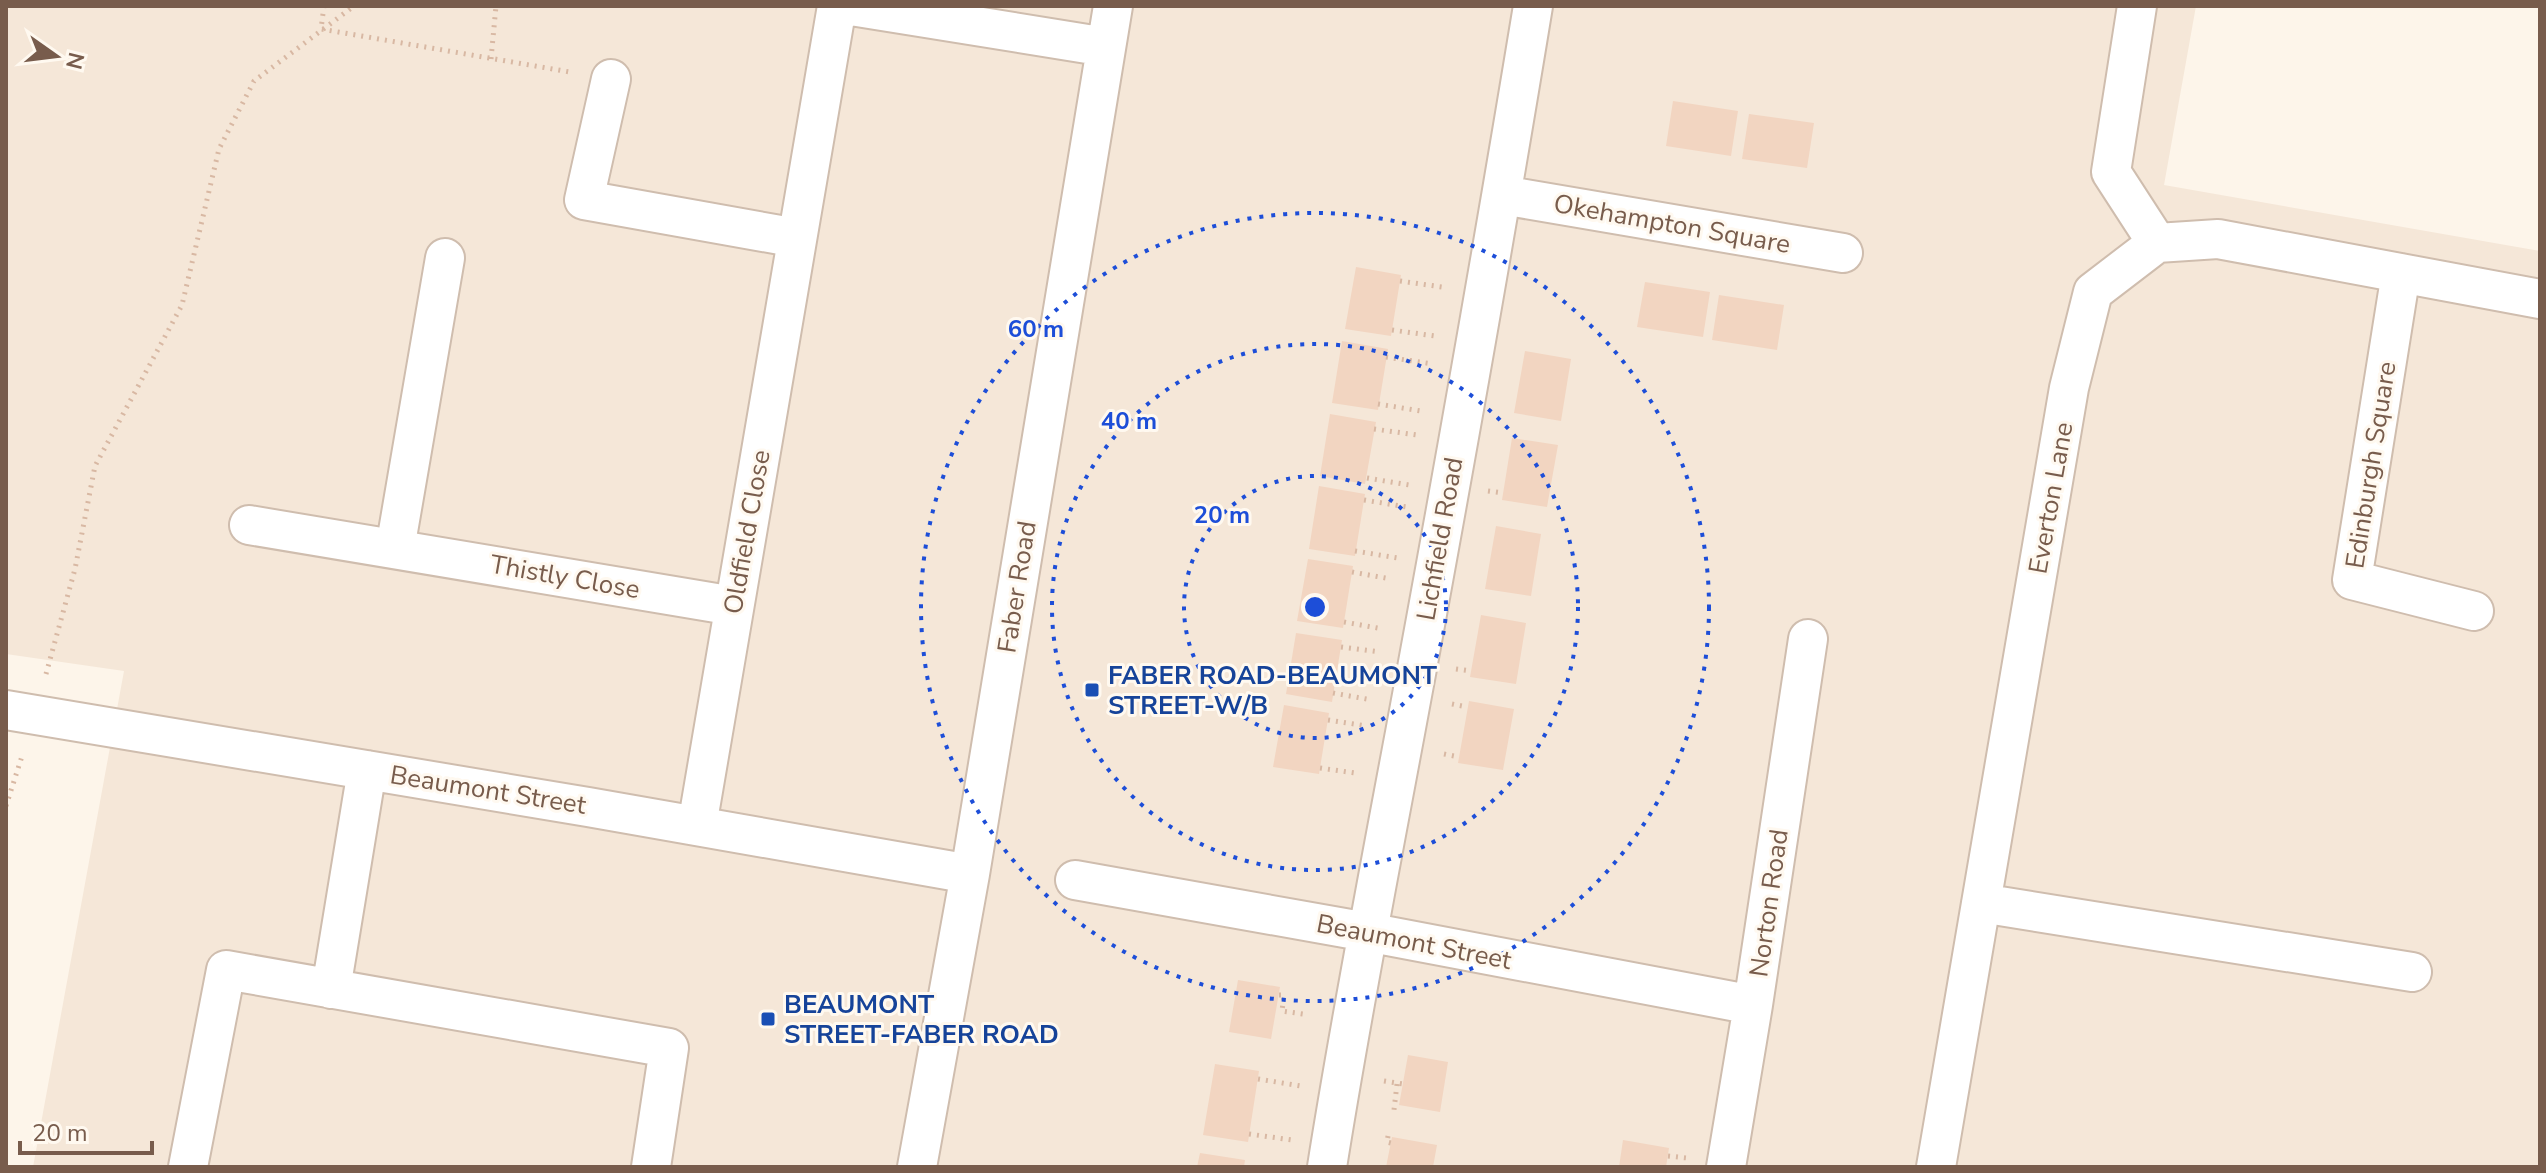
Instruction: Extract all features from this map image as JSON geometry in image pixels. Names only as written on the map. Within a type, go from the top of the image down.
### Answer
[{"type":"street","name":"Oldfield Close","points":[[697,826],[837,6]]},
{"type":"street","points":[[851,6],[1106,47]]},
{"type":"street","name":"Faber Road","points":[[917,1167],[970,874],[1113,6]]},
{"type":"street","name":"Lichfield Road","points":[[1327,1167],[1502,195],[1533,6]]},
{"type":"street","points":[[2137,6],[2111,172],[2157,243],[2218,239],[2540,299]]},
{"type":"street","points":[[611,79],[584,200],[797,238]]},
{"type":"street","name":"Okehampton Square","points":[[1502,195],[1843,253]]},
{"type":"street","name":"Everton Lane","points":[[1936,1167],[2069,388],[2093,292],[2157,243]]},
{"type":"street","points":[[395,549],[445,258]]},
{"type":"street","name":"Edinburgh Square","points":[[2401,273],[2352,580],[2474,611]]},
{"type":"street","name":"Thistly Close","points":[[249,525],[734,606]]},
{"type":"street","name":"Norton Road","points":[[1726,1167],[1808,639]]},
{"type":"street","name":"Beaumont Street","points":[[21,713],[970,874]]},
{"type":"street","points":[[331,989],[367,770]]},
{"type":"street","name":"Beaumont Street","points":[[1075,880],[1753,1005]]},
{"type":"street","points":[[1981,903],[2412,972]]},
{"type":"street","points":[[188,1167],[226,970],[669,1048],[651,1167]]},
{"type":"path","points":[[321,29],[324,6]]},
{"type":"path","points":[[6,806],[21,713],[75,569],[95,466],[182,305],[219,149],[254,81],[354,6]]},
{"type":"path","points":[[491,59],[496,6]]},
{"type":"path","points":[[321,29],[611,79]]},
{"type":"path","points":[[1279,995],[1284,995],[1282,1011],[1303,1014]]},
{"type":"path","points":[[1397,1084],[1394,1110],[1398,1110]]},
{"type":"shaded area","points":[[6,6],[2196,6],[2164,185],[2540,251],[2540,1167],[33,1167],[124,671],[6,654]]},
{"type":"building","points":[[1673,101],[1738,111],[1731,156],[1666,146]]},
{"type":"building","points":[[1749,114],[1814,123],[1807,168],[1742,159]]},
{"type":"building","points":[[1356,267],[1401,275],[1391,336],[1345,329]]},
{"type":"building","points":[[1645,282],[1710,292],[1703,337],[1637,327]]},
{"type":"building","points":[[1719,295],[1784,305],[1777,350],[1712,340]]},
{"type":"building","points":[[1342,341],[1388,349],[1378,410],[1332,403]]},
{"type":"building","points":[[1525,351],[1571,359],[1561,421],[1514,413]]},
{"type":"building","points":[[1330,414],[1376,422],[1365,484],[1320,476]]},
{"type":"building","points":[[1512,438],[1558,445],[1547,507],[1502,500]]},
{"type":"building","points":[[1319,486],[1365,494],[1355,556],[1309,549]]},
{"type":"building","points":[[1496,526],[1541,534],[1531,596],[1485,589]]},
{"type":"building","points":[[1308,559],[1353,566],[1343,628],[1297,621]]},
{"type":"building","points":[[1481,615],[1526,623],[1516,684],[1470,677]]},
{"type":"building","points":[[1296,633],[1342,640],[1332,702],[1286,694]]},
{"type":"building","points":[[1469,701],[1514,709],[1503,770],[1458,763]]},
{"type":"building","points":[[1284,705],[1329,713],[1319,774],[1273,767]]},
{"type":"building","points":[[1238,980],[1280,987],[1271,1039],[1229,1032]]},
{"type":"building","points":[[1408,1055],[1448,1062],[1440,1112],[1399,1105]]},
{"type":"building","points":[[1215,1064],[1259,1071],[1248,1142],[1203,1135]]},
{"type":"building","points":[[1392,1137],[1437,1145],[1433,1167],[1386,1167]]},
{"type":"building","points":[[1623,1140],[1669,1148],[1666,1167],[1619,1167]]},
{"type":"building","points":[[1200,1153],[1245,1160],[1244,1167],[1197,1167]]},
{"type":"place","name":"FABER ROAD-BEAUMONT STREET-W/B","points":[[1092,690]]},
{"type":"place","name":"BEAUMONT STREET-FABER ROAD","points":[[768,1019]]}]
